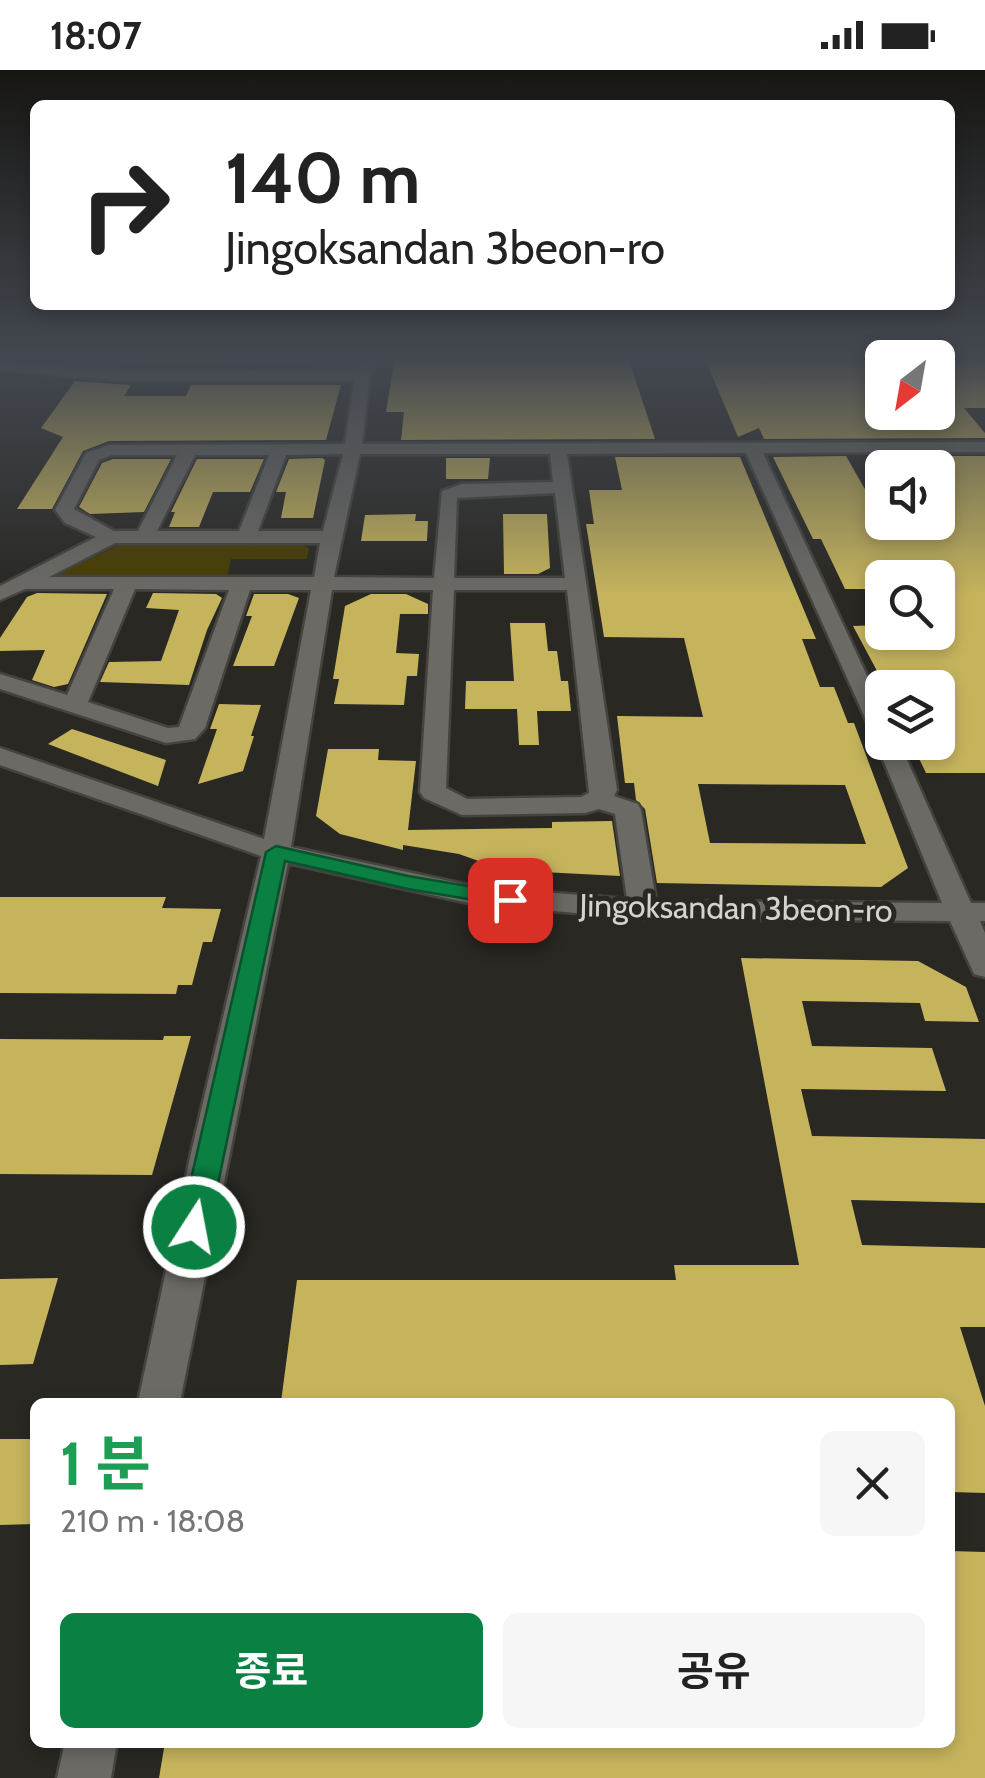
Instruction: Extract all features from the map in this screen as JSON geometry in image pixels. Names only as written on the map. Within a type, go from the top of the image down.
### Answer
[{"type":"street","points":[[160,1398],[209,1152],[276,852],[331,537],[355,437]]},
{"type":"street","points":[[331,537],[111,538],[72,520],[64,510],[92,458],[110,450],[985,447]]},
{"type":"street","points":[[558,449],[604,790],[598,799],[585,805],[462,807],[433,792],[441,584],[451,491],[562,488]]},
{"type":"street","points":[[754,449],[865,696]]},
{"type":"street","points":[[246,537],[279,450]]},
{"type":"street","points":[[144,538],[188,451]]},
{"type":"street","points":[[0,594],[111,538]]},
{"type":"street","points":[[23,582],[575,584]]},
{"type":"street","points":[[74,706],[127,584]]},
{"type":"street","points":[[0,681],[166,736],[186,734],[194,728],[241,584]]},
{"type":"street","name":"Jingoksandan 3beon-ro","points":[[0,756],[276,852],[473,895],[643,910],[973,912]]},
{"type":"street","points":[[895,760],[973,912],[985,967]]},
{"type":"street","points":[[598,799],[628,810],[643,910]]},
{"type":"street","points":[[84,1778],[90,1748]]},
{"type":"shaded area","points":[[294,542],[309,548],[307,559],[231,559],[227,578],[62,580],[57,574],[121,544]]},
{"type":"building","points":[[63,437],[327,437],[326,440],[109,441],[83,451],[52,509],[17,509]]},
{"type":"building","points":[[401,437],[655,439],[401,440]]},
{"type":"building","points":[[763,437],[985,437],[764,439]]},
{"type":"building","points":[[846,456],[865,489],[865,540],[955,540],[955,456],[985,456],[985,773],[926,773],[920,760],[955,760],[955,670],[877,670],[866,650],[955,650],[955,560],[865,560],[865,589],[845,589],[821,539],[813,539],[773,457]]},
{"type":"building","points":[[615,457],[740,457],[816,639],[802,639],[820,687],[834,687],[848,723],[854,723],[908,868],[881,887],[657,883],[645,809],[636,800],[634,783],[625,783],[617,716],[703,717],[684,638],[604,637],[586,524],[594,524],[589,490],[622,490]],"holes":[[[698,784],[845,785],[866,844],[710,843]]]},
{"type":"building","points":[[446,458],[490,458],[488,479],[446,479]]},
{"type":"building","points":[[113,459],[171,459],[144,512],[90,514],[79,507],[102,463]]},
{"type":"building","points":[[197,459],[264,459],[250,492],[213,492],[199,527],[169,527],[175,512],[171,512]]},
{"type":"building","points":[[289,459],[325,460],[313,518],[281,518],[286,492],[276,492]]},
{"type":"building","points":[[416,514],[415,521],[428,521],[427,541],[361,541],[365,515]]},
{"type":"building","points":[[503,514],[547,514],[550,568],[538,574],[504,574]]},
{"type":"building","points":[[37,593],[107,594],[68,684],[54,687],[32,680],[45,650],[0,651],[0,638],[27,597]]},
{"type":"building","points":[[153,593],[216,594],[222,598],[189,685],[100,682],[109,662],[161,661],[179,610],[146,608]]},
{"type":"building","points":[[254,594],[288,594],[299,598],[274,666],[233,666],[252,616],[246,616]]},
{"type":"building","points":[[371,594],[406,594],[428,604],[428,614],[400,614],[396,653],[419,654],[417,676],[407,676],[404,705],[334,704],[339,679],[333,679],[345,606]]},
{"type":"building","points":[[510,623],[545,623],[548,651],[557,651],[561,681],[568,681],[571,711],[537,711],[539,745],[519,745],[517,709],[465,709],[466,681],[514,681]]},
{"type":"building","points":[[853,626],[865,626],[865,648]]},
{"type":"building","points":[[219,704],[261,705],[243,771],[198,784],[217,729],[210,729]]},
{"type":"building","points":[[72,729],[166,760],[158,786],[48,744]]},
{"type":"building","points":[[328,749],[379,749],[378,760],[416,761],[408,830],[552,828],[552,822],[612,821],[620,876],[504,870],[459,854],[403,845],[403,850],[340,834],[316,816]]},
{"type":"building","points":[[0,897],[166,897],[162,908],[221,909],[212,942],[203,942],[192,985],[178,985],[176,994],[0,993]]},
{"type":"building","points":[[741,958],[918,961],[966,987],[979,1022],[925,1021],[920,1003],[802,1001],[812,1046],[932,1048],[946,1091],[801,1089],[812,1136],[985,1139],[985,1203],[851,1200],[862,1245],[985,1248],[985,1327],[960,1327],[985,1406],[985,1493],[955,1492],[955,1398],[282,1398],[297,1280],[676,1280],[674,1265],[799,1265]]},
{"type":"building","points":[[164,1036],[191,1036],[152,1175],[0,1174],[0,1039],[163,1040]]},
{"type":"building","points":[[58,1278],[33,1364],[0,1365],[0,1279]]},
{"type":"building","points":[[0,1439],[30,1439],[30,1524],[0,1525]]},
{"type":"building","points":[[955,1551],[985,1552],[985,1778],[159,1778],[164,1748],[955,1748]]},
{"type":"route","points":[[194,1227],[276,852],[408,883],[510,900]]}]
